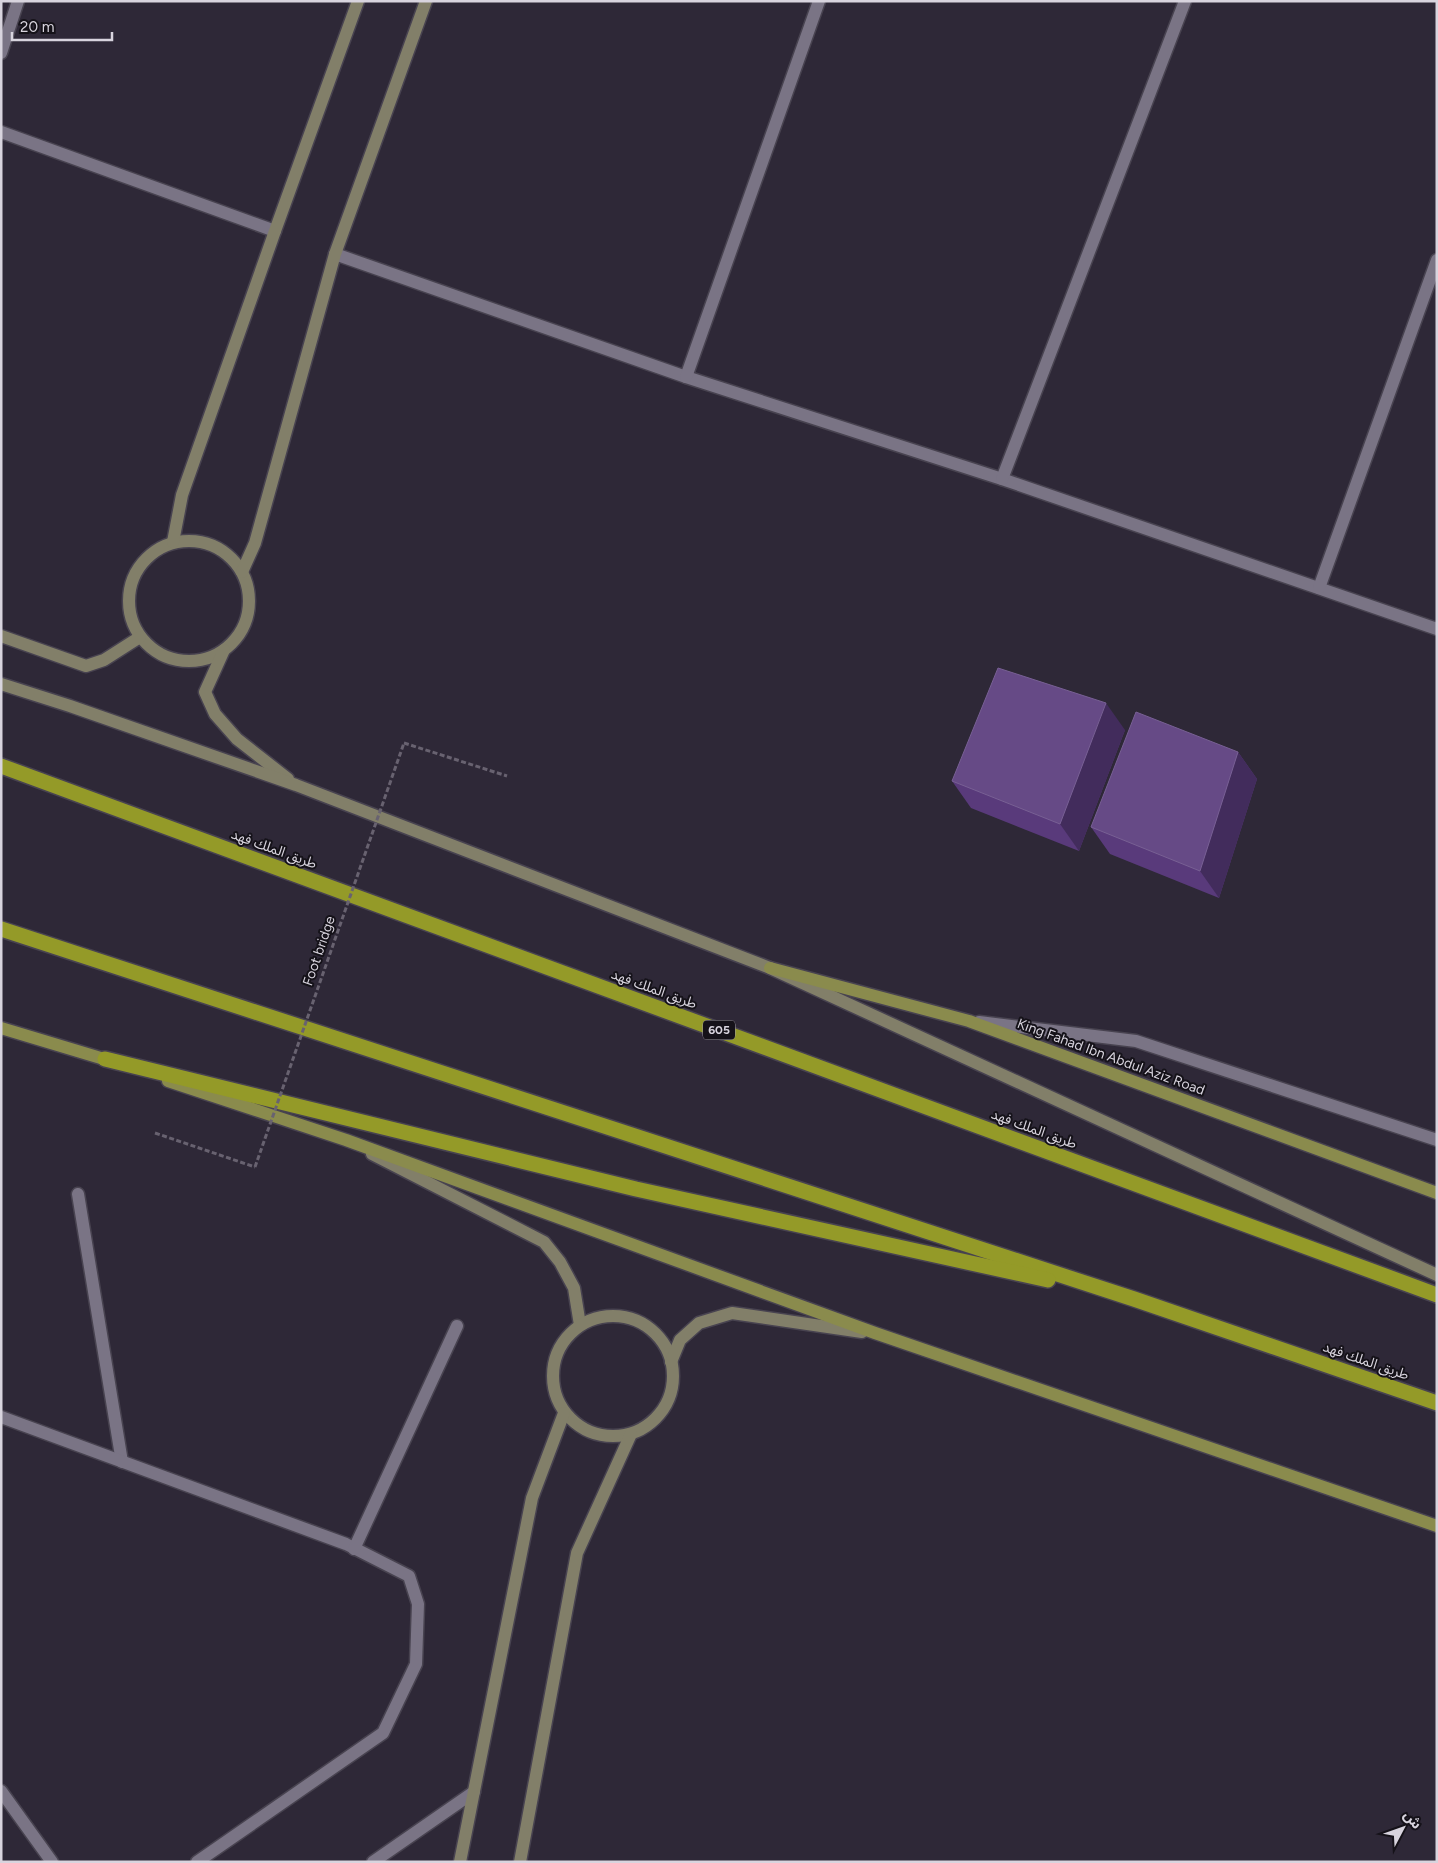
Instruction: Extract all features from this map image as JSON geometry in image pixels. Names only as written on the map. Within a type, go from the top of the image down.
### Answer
[{"type":"highway","name":"طريق الملك فهد","points":[[1,766],[1437,1295]]},
{"type":"highway","name":"طريق الملك فهد","points":[[1,929],[1134,1299],[1437,1403]]},
{"type":"highway","points":[[105,1060],[636,1188],[1134,1299]]},
{"type":"main road","name":"King Fahad Ibn Abdul Aziz Road","points":[[770,968],[969,1021],[1437,1193]]},
{"type":"main road","points":[[1,1028],[105,1060],[346,1140],[875,1333],[1437,1526]]},
{"type":"street","points":[[1,53],[18,1]]},
{"type":"street","points":[[173,542],[182,494],[358,1]]},
{"type":"street","points":[[242,572],[255,543],[335,254],[426,1]]},
{"type":"street","points":[[686,377],[819,1]]},
{"type":"street","points":[[1002,480],[1185,1]]},
{"type":"street","points":[[1,132],[275,231]]},
{"type":"street","points":[[335,254],[686,377],[1002,480],[1437,629]]},
{"type":"street","points":[[1319,588],[1437,260]]},
{"type":"street","points":[[193,540],[213,545],[229,556],[242,572],[248,586],[248,616],[242,630],[224,650],[207,659],[179,660],[154,650],[140,637],[131,619],[128,600],[131,580],[141,563],[155,549],[173,542],[193,540]]},
{"type":"street","points":[[1,636],[86,666],[104,660],[140,637]]},
{"type":"street","points":[[224,650],[205,692],[214,714],[237,739],[296,785]]},
{"type":"street","points":[[1,678],[70,706]]},
{"type":"street","points":[[1,684],[70,706],[296,785],[770,968],[1437,1276]]},
{"type":"street","points":[[969,1021],[1136,1041],[1437,1140]]},
{"type":"street","points":[[346,1140],[544,1242],[560,1262],[574,1288],[580,1325]]},
{"type":"street","points":[[78,1194],[122,1462]]},
{"type":"street","points":[[671,1362],[680,1340],[699,1323],[732,1313],[875,1333]]},
{"type":"street","points":[[617,1316],[637,1321],[654,1332],[666,1348],[671,1362],[673,1377],[671,1392],[666,1405],[648,1426],[631,1434],[613,1437],[594,1434],[578,1426],[564,1413],[555,1395],[552,1376],[555,1356],[565,1339],[580,1325],[597,1318],[617,1316]]},
{"type":"street","points":[[354,1549],[457,1326]]},
{"type":"street","points":[[460,1862],[532,1498],[564,1413]]},
{"type":"street","points":[[1,1417],[346,1544],[409,1576],[418,1604],[416,1664],[383,1733],[197,1862]]},
{"type":"street","points":[[520,1862],[577,1554],[631,1434]]},
{"type":"street","points":[[1,1791],[52,1862]]},
{"type":"street","points":[[373,1862],[474,1792]]},
{"type":"path","name":"Foot bridge","points":[[155,1133],[255,1167],[404,743],[507,776]]},
{"type":"building","points":[[998,668],[1106,703],[1060,824],[952,781]]},
{"type":"building","points":[[1136,712],[1238,752],[1200,871],[1091,827]]}]
